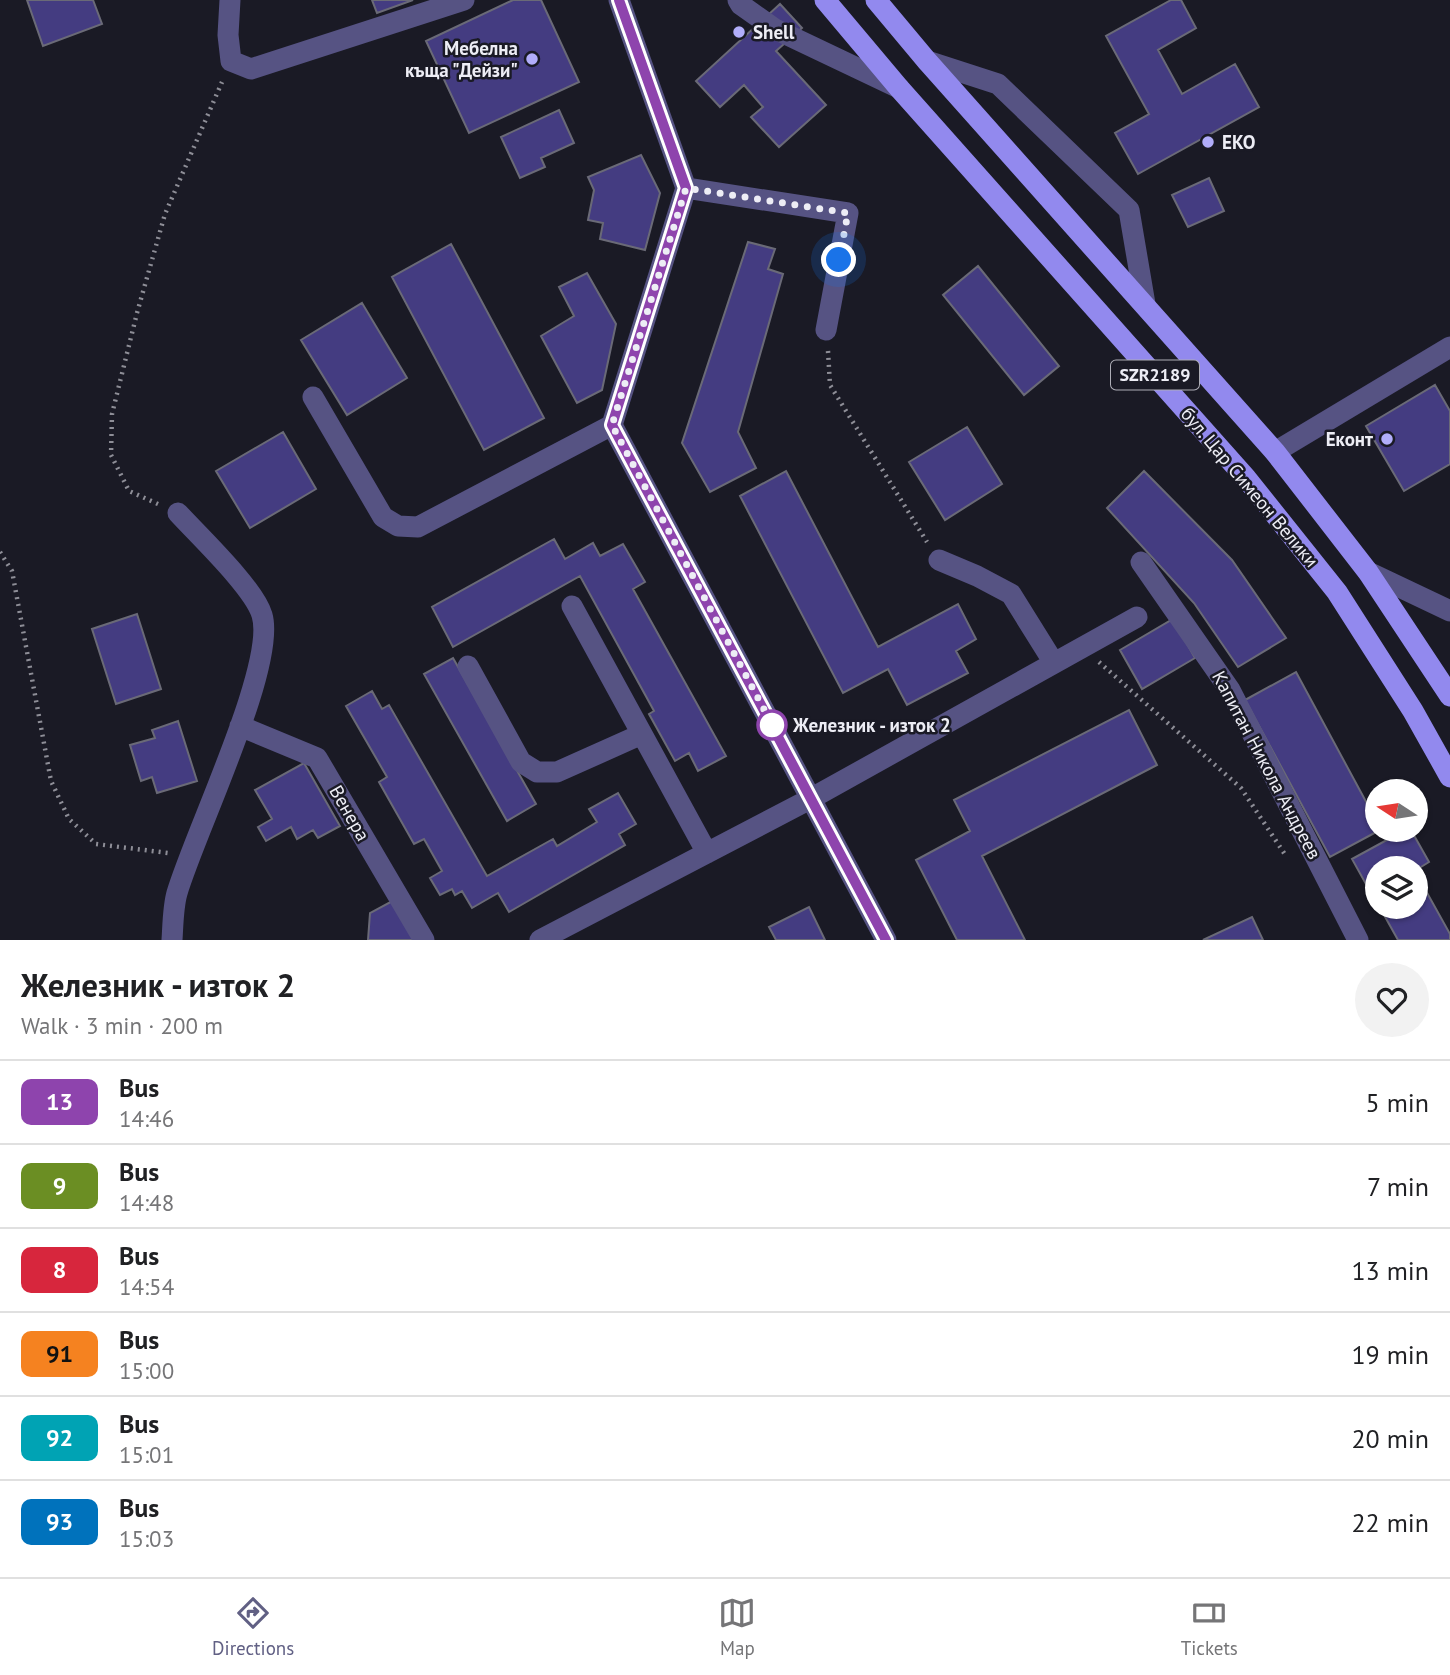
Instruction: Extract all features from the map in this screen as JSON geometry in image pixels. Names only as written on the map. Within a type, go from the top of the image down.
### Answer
[{"type":"main road","name":"бул. Цар Симеон Велики","points":[[825,0],[899,88],[1246,478],[1337,592],[1413,711],[1450,777]]},
{"type":"main road","name":"бул. Цар Симеон Велики","points":[[876,0],[927,61],[1275,452],[1368,572],[1450,696]]},
{"type":"street","points":[[230,0],[228,35],[231,61],[251,69],[464,0]]},
{"type":"street","points":[[313,397],[383,517],[398,526],[418,527],[612,425],[686,188],[619,0]]},
{"type":"street","points":[[738,0],[775,29],[899,88]]},
{"type":"street","points":[[927,61],[998,83],[1129,210],[1145,304]]},
{"type":"street","points":[[686,188],[848,213],[826,330]]},
{"type":"street","points":[[1275,452],[1450,347]]},
{"type":"street","points":[[612,425],[886,940]]},
{"type":"street","points":[[172,940],[176,896],[189,855],[240,726],[259,669],[266,634],[262,614],[252,595],[178,513]]},
{"type":"street","points":[[939,560],[1010,594],[1054,663]]},
{"type":"street","name":"Капитан Никола Андреев","points":[[1142,562],[1230,690],[1358,940]]},
{"type":"street","points":[[1368,572],[1450,611]]},
{"type":"street","points":[[572,606],[707,853]]},
{"type":"street","points":[[540,940],[812,798],[1137,617]]},
{"type":"street","points":[[468,666],[521,762],[537,772],[557,772],[642,734]]},
{"type":"street","name":"Венера","points":[[240,726],[317,758],[424,940]]},
{"type":"path","points":[[178,513],[129,491],[111,455],[112,414],[165,214],[231,61]]},
{"type":"path","points":[[826,330],[830,385],[939,560]]},
{"type":"path","points":[[0,552],[12,570],[51,781],[69,819],[96,844],[144,852],[189,855]]},
{"type":"path","points":[[1083,648],[1241,788],[1290,862]]},
{"type":"building","points":[[27,0],[93,0],[102,24],[43,46]]},
{"type":"building","points":[[372,0],[413,0],[377,13]]},
{"type":"building","points":[[513,0],[541,0],[579,82],[469,133],[426,41]]},
{"type":"building","points":[[1171,0],[1181,0],[1196,28],[1158,50],[1182,94],[1235,64],[1259,107],[1138,174],[1115,133],[1149,114],[1106,36]]},
{"type":"building","points":[[780,4],[802,28],[776,51],[826,105],[779,147],[751,117],[763,107],[744,85],[720,107],[696,81]]},
{"type":"building","points":[[559,110],[574,143],[541,158],[545,167],[520,178],[501,137]]},
{"type":"building","points":[[641,155],[660,193],[645,250],[600,239],[603,223],[588,220],[594,190],[588,177]]},
{"type":"building","points":[[1209,178],[1224,211],[1188,227],[1172,195]]},
{"type":"building","points":[[748,242],[775,249],[768,269],[783,274],[738,432],[756,468],[710,492],[682,443]]},
{"type":"building","points":[[451,244],[544,418],[484,450],[392,277]]},
{"type":"building","points":[[978,266],[1059,366],[1024,395],[943,295]]},
{"type":"building","points":[[587,273],[616,324],[602,390],[577,403],[541,336],[574,316],[559,287]]},
{"type":"building","points":[[362,303],[407,378],[347,415],[301,340]]},
{"type":"building","points":[[1435,385],[1450,411],[1450,464],[1404,491],[1366,426]]},
{"type":"building","points":[[967,427],[1002,484],[945,520],[909,462]]},
{"type":"building","points":[[283,432],[316,489],[250,528],[216,471]]},
{"type":"building","points":[[786,471],[878,647],[958,604],[976,639],[956,651],[968,673],[907,705],[888,669],[843,693],[740,496]]},
{"type":"building","points":[[1144,471],[1232,560],[1286,638],[1238,667],[1194,603],[1107,508]]},
{"type":"building","points":[[554,539],[565,559],[593,543],[600,556],[623,544],[645,582],[633,589],[726,756],[698,771],[689,753],[675,761],[649,714],[654,711],[580,576],[453,647],[432,607]]},
{"type":"building","points":[[137,614],[161,689],[116,704],[92,629]]},
{"type":"building","points":[[1173,619],[1195,658],[1142,689],[1120,650]]},
{"type":"building","points":[[453,658],[536,804],[507,821],[424,674]]},
{"type":"building","points":[[1296,672],[1365,800],[1365,838],[1330,857],[1245,700]]},
{"type":"building","points":[[372,691],[382,709],[389,705],[487,876],[553,839],[557,846],[597,822],[589,809],[618,793],[636,824],[619,834],[625,845],[509,912],[498,893],[472,908],[462,891],[455,895],[452,889],[440,895],[430,878],[442,871],[424,839],[414,844],[379,782],[387,777],[346,706]]},
{"type":"building","points":[[1129,710],[1157,765],[982,856],[1025,940],[957,940],[916,860],[970,831],[954,800]]},
{"type":"building","points":[[178,721],[197,781],[157,793],[152,777],[141,781],[130,745],[155,738],[152,730]]},
{"type":"building","points":[[304,763],[340,826],[318,838],[313,830],[297,839],[291,827],[266,841],[258,827],[272,819],[255,790]]},
{"type":"building","points":[[1383,842],[1418,842],[1426,856],[1365,856],[1365,882],[1352,859]]},
{"type":"building","points":[[1428,895],[1450,934],[1450,940],[1398,940],[1386,919],[1428,919]]},
{"type":"building","points":[[398,898],[416,940],[368,940],[370,913]]},
{"type":"building","points":[[809,907],[825,940],[776,940],[769,927]]},
{"type":"building","points":[[1252,917],[1263,940],[1203,940]]},
{"type":"bus line","name":"13","points":[[619,0],[686,188],[612,425],[886,940]]},
{"type":"place","name":"Shell","points":[[739,32]]},
{"type":"place","name":"Мебелна къща \"Дейзи\"","points":[[532,59]]},
{"type":"place","name":"EKO","points":[[1208,142]]},
{"type":"place","name":"Еконт","points":[[1387,439]]},
{"type":"place","name":"Железник - изток 2","points":[[772,725]]},
{"type":"route","points":[[772,725],[774,728],[612,425],[686,188],[848,213],[839,260]]}]
